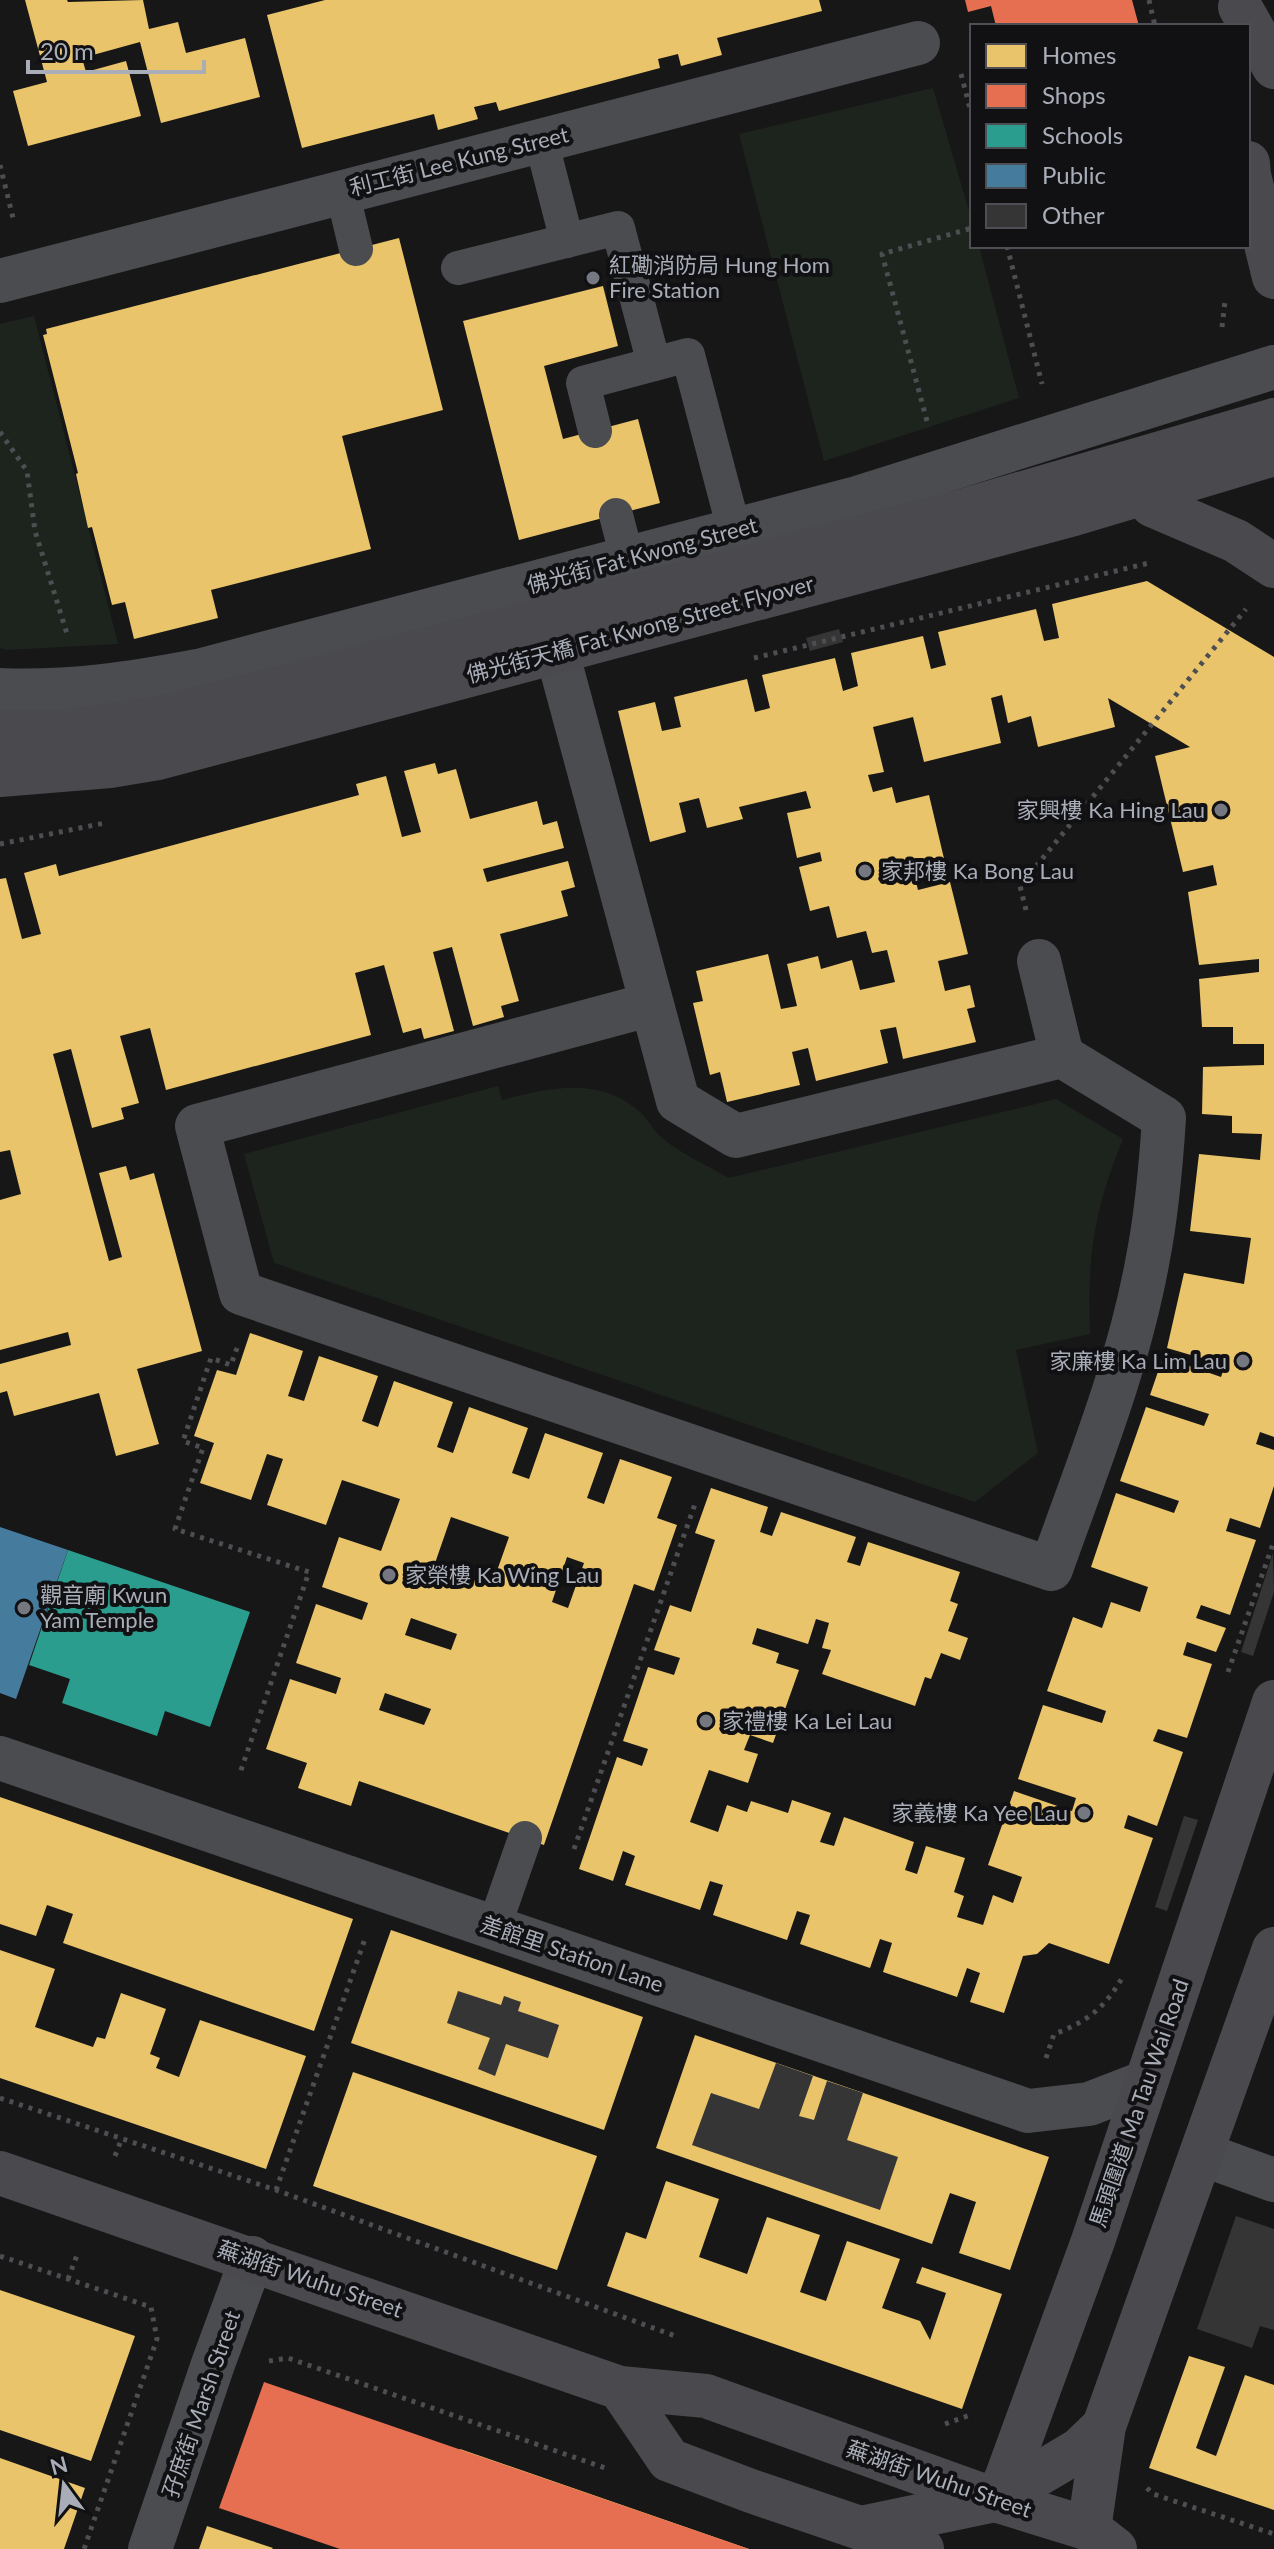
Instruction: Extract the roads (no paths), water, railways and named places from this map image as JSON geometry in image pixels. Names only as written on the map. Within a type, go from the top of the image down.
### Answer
[{"type":"main road","points":[[1250,27],[1274,67]]},
{"type":"main road","points":[[1250,179],[1274,277]]},
{"type":"main road","name":"佛光街天橋 Fat Kwong Street Flyover","points":[[0,733],[61,732],[166,717],[958,512],[1274,420]]},
{"type":"main road","name":"佛光街天橋 Fat Kwong Street Flyover","points":[[0,775],[110,766],[158,758],[1074,514],[1274,454]]},
{"type":"main road","points":[[1152,505],[1236,541],[1274,566]]},
{"type":"main road","name":"馬頭圍道 Ma Tau Wai Road","points":[[995,2500],[1006,2479],[1067,2315],[1274,1702]]},
{"type":"main road","points":[[1102,2539],[1104,2426],[1274,1949]]},
{"type":"main road","name":"蕪湖街 Wuhu Street","points":[[0,2173],[620,2388],[706,2396],[1102,2539]]},
{"type":"main road","points":[[620,2388],[669,2460],[856,2539],[922,2549]]},
{"type":"main road","points":[[856,2539],[995,2500],[1079,2450],[1104,2426]]},
{"type":"street","name":"利工街 Lee Kung Street","points":[[0,281],[918,43]]},
{"type":"street","name":"佛光街 Fat Kwong Street","points":[[0,690],[40,692],[122,686],[202,670],[857,498],[1274,367]]},
{"type":"street","points":[[0,795],[28,794],[114,781],[556,650],[648,639],[1152,505],[1274,464]]},
{"type":"street","points":[[556,650],[652,1004],[678,1101],[736,1136],[1062,1056],[1164,1118],[1155,1212],[1138,1305],[1112,1395],[1051,1569],[241,1293],[197,1126],[652,1004]]},
{"type":"street","points":[[1039,961],[1062,1056]]},
{"type":"street","name":"差館里 Station Lane","points":[[0,1758],[1028,2111],[1089,2104],[1146,2082]]},
{"type":"street","points":[[1202,2154],[1274,2180]]},
{"type":"street","name":"孖庶街 Marsh Street","points":[[150,2549],[252,2258]]},
{"type":"lane","points":[[541,140],[567,241]]},
{"type":"lane","points":[[342,191],[356,249]]},
{"type":"lane","points":[[458,268],[618,228],[654,364]]},
{"type":"lane","points":[[595,431],[583,383],[688,355],[755,611]]},
{"type":"lane","points":[[616,515],[648,639]]},
{"type":"lane","points":[[494,1927],[525,1838]]},
{"type":"place","name":"紅磡消防局 Hung Hom Fire Station","points":[[593,278]]},
{"type":"place","name":"家興樓 Ka Hing Lau","points":[[1221,810]]},
{"type":"place","name":"家邦樓 Ka Bong Lau","points":[[865,871]]},
{"type":"place","name":"家廉樓 Ka Lim Lau","points":[[1243,1361]]},
{"type":"place","name":"家榮樓 Ka Wing Lau","points":[[389,1575]]},
{"type":"place","name":"觀音廟 Kwun Yam Temple","points":[[24,1608]]},
{"type":"place","name":"家禮樓 Ka Lei Lau","points":[[706,1721]]},
{"type":"place","name":"家義樓 Ka Yee Lau","points":[[1084,1813]]}]
